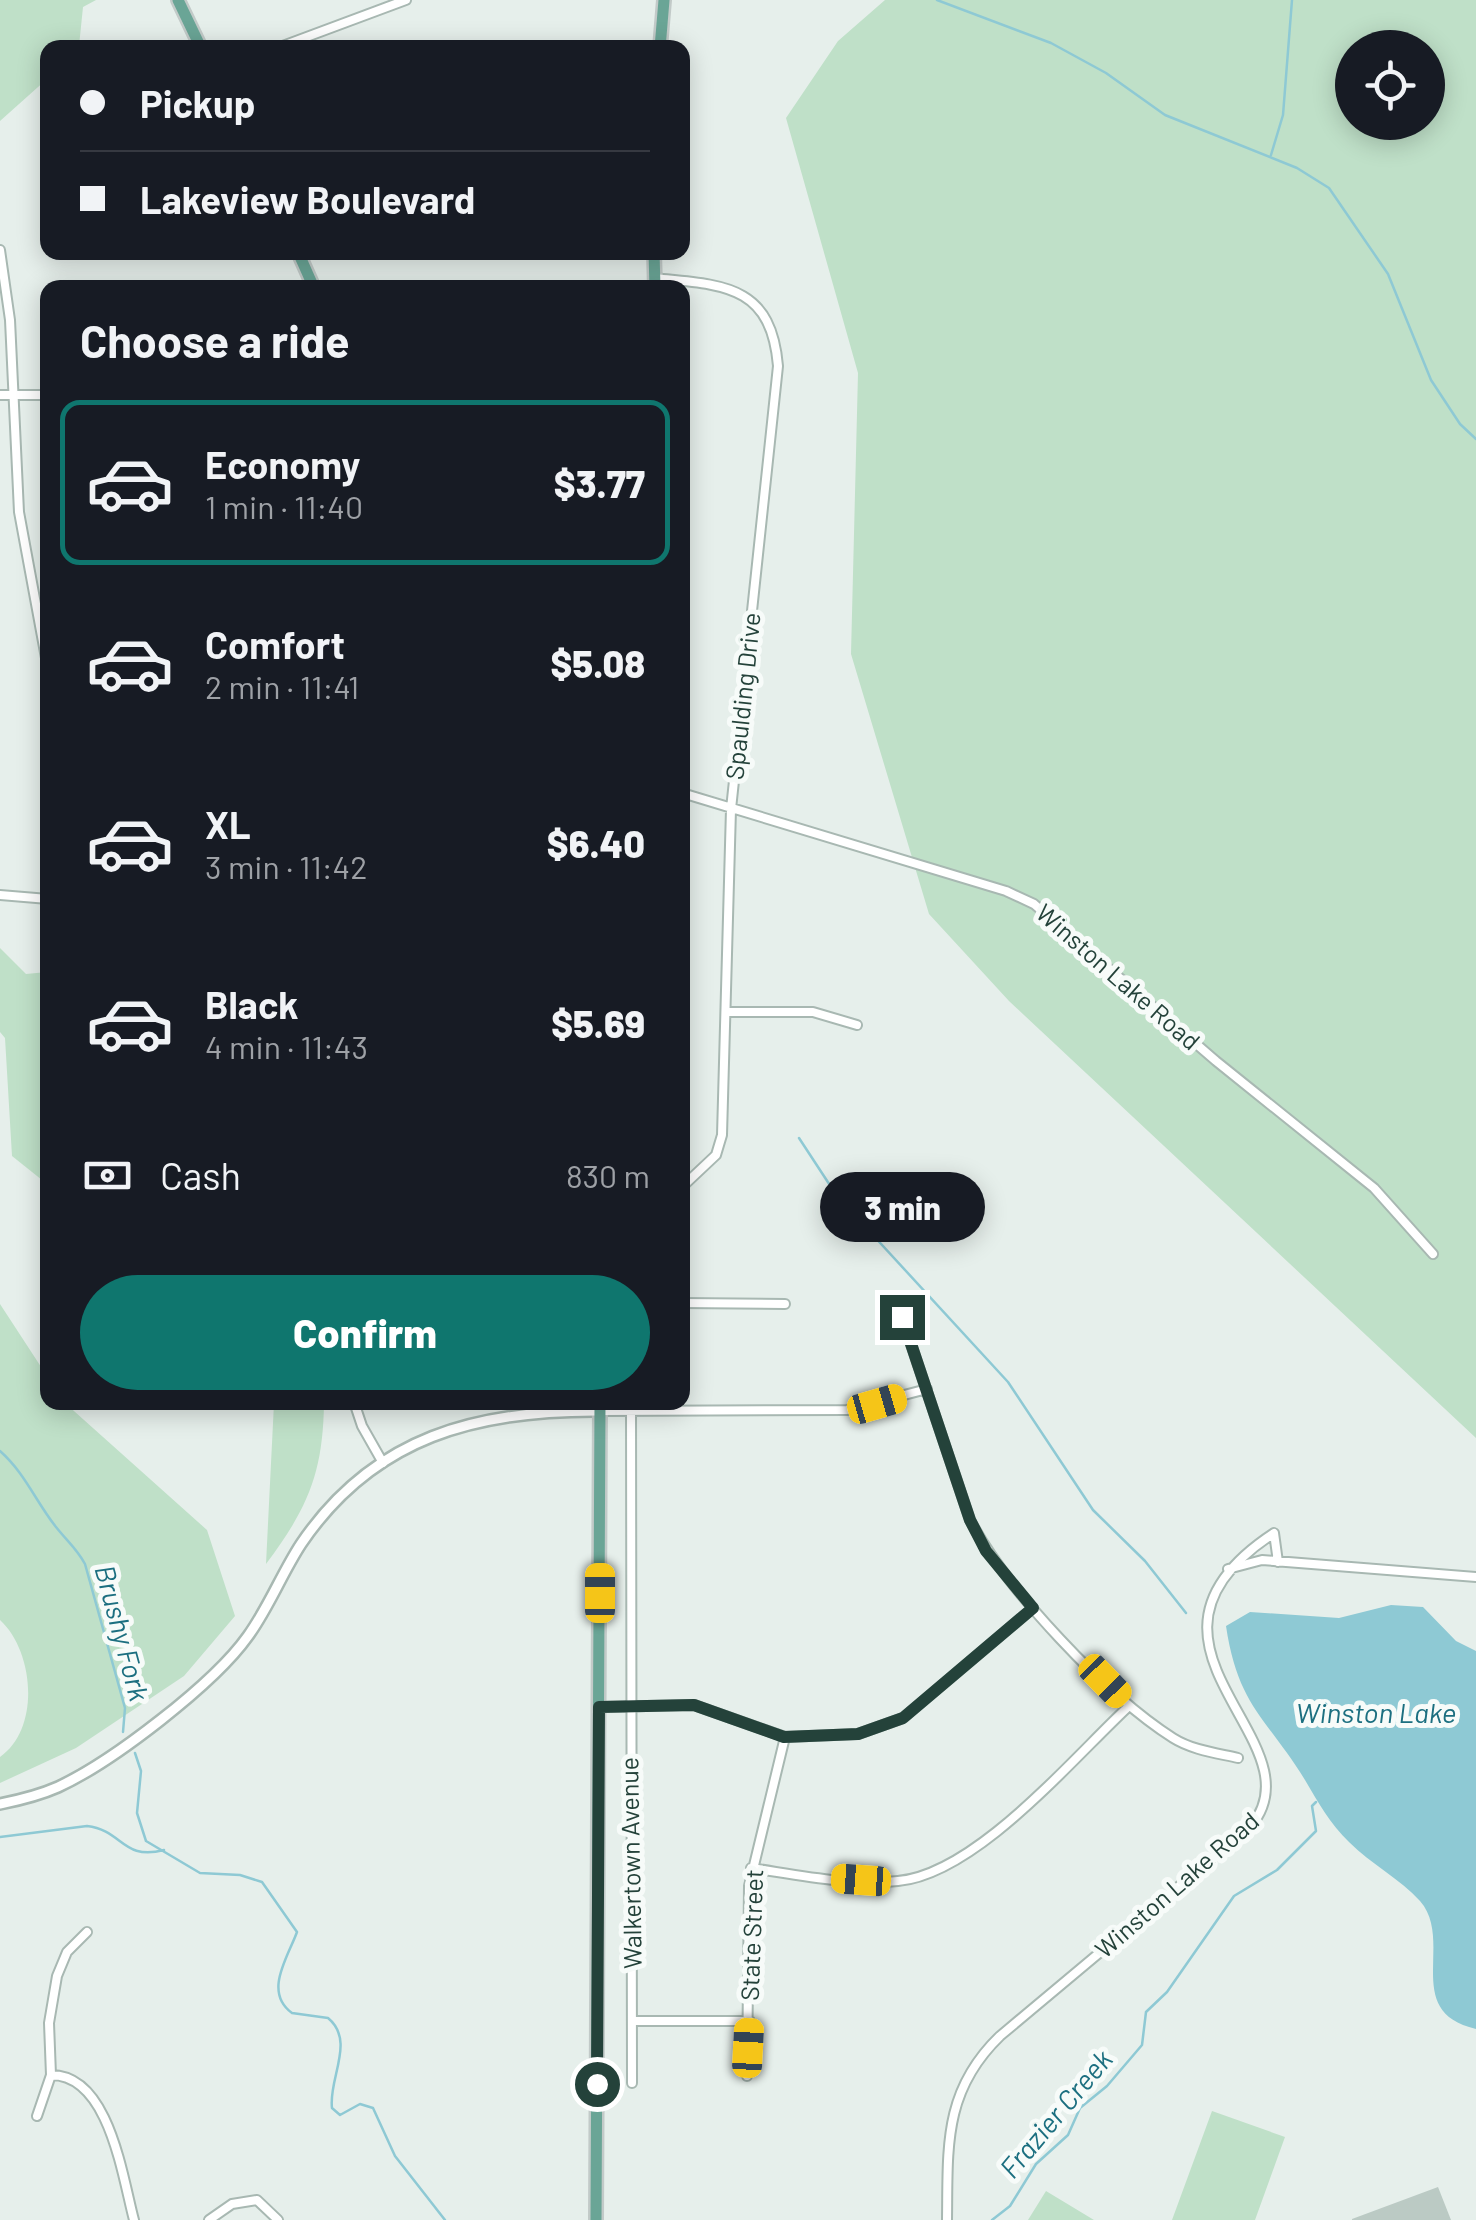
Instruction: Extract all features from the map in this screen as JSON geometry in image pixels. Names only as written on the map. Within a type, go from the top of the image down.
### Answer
[{"type":"main road","points":[[178,0],[196,40]]},
{"type":"main road","points":[[661,40],[664,0]]},
{"type":"main road","points":[[596,2220],[600,1410]]},
{"type":"street","points":[[365,0],[371,14]]},
{"type":"street","points":[[299,40],[406,0]]},
{"type":"street","points":[[0,250],[10,320],[19,512],[40,623]]},
{"type":"street","name":"Spaulding Drive","points":[[690,284],[722,285],[763,312],[775,336],[778,366],[730,809],[722,1134],[716,1155],[690,1179]]},
{"type":"street","points":[[0,394],[40,395]]},
{"type":"street","name":"Winston Lake Road","points":[[690,796],[1006,891],[1034,904],[1216,1061],[1374,1188],[1433,1254]]},
{"type":"street","points":[[0,895],[40,898]]},
{"type":"street","points":[[726,1012],[813,1012],[856,1024]]},
{"type":"street","points":[[690,1303],[785,1304]]},
{"type":"street","points":[[902,1317],[970,1520],[986,1551],[1033,1608],[1128,1706],[1175,1740],[1238,1758]]},
{"type":"street","points":[[690,1408],[847,1410],[927,1390]]},
{"type":"street","points":[[357,1410],[383,1463]]},
{"type":"street","points":[[0,1804],[47,1792],[84,1773],[200,1688],[248,1636],[313,1528],[347,1492],[383,1463],[438,1433],[479,1420],[557,1410]]},
{"type":"street","name":"Walkertown Avenue","points":[[632,1410],[632,2083]]},
{"type":"street","name":"Winston Lake Road","points":[[947,2220],[951,2121],[961,2088],[976,2061],[1000,2036],[1251,1826],[1266,1805],[1265,1774],[1206,1638],[1208,1608],[1239,1556],[1274,1532],[1278,1562]]},
{"type":"street","points":[[1228,1570],[1262,1560],[1476,1577]]},
{"type":"street","points":[[599,1707],[694,1705],[784,1737],[841,1736],[892,1724],[931,1697],[1033,1608]]},
{"type":"street","points":[[751,1868],[861,1880],[898,1881],[934,1874],[968,1855],[1128,1706]]},
{"type":"street","name":"State Street","points":[[747,2076],[751,1868],[784,1737]]},
{"type":"street","points":[[37,2116],[51,2076],[49,2023],[57,1976],[67,1952],[87,1932]]},
{"type":"street","points":[[632,2022],[750,2021]]},
{"type":"street","points":[[51,2076],[69,2076],[93,2095],[107,2127],[134,2220]]},
{"type":"street","points":[[209,2220],[232,2204],[257,2200],[278,2220]]},
{"type":"green space","points":[[0,0],[96,0],[83,7],[80,40],[40,40],[40,85],[0,121]]},
{"type":"green space","points":[[885,0],[1476,0],[1476,1438],[1009,1001],[929,914],[851,654],[858,373],[786,118],[838,41]]},
{"type":"green space","points":[[0,948],[26,974],[40,973],[40,1178],[12,1156],[5,1038],[0,1032]]},
{"type":"green space","points":[[0,1304],[40,1365],[40,1410],[73,1410],[207,1530],[235,1616],[184,1676],[76,1748],[0,1783],[0,1757],[22,1728],[28,1689],[20,1650],[0,1620]]},
{"type":"green space","points":[[274,1410],[324,1410],[320,1450],[310,1489],[293,1525],[266,1564]]},
{"type":"green space","points":[[1212,2111],[1285,2137],[1255,2220],[1172,2220]]},
{"type":"green space","points":[[1046,2191],[1094,2220],[1028,2220]]},
{"type":"water","name":"Winston Lake","points":[[1391,1605],[1423,1607],[1456,1641],[1476,1651],[1476,2029],[1453,2020],[1441,2007],[1433,1974],[1433,1935],[1420,1901],[1358,1850],[1330,1820],[1246,1693],[1226,1626],[1250,1612],[1339,1618]]},
{"type":"building","points":[[1438,2187],[1451,2220],[1352,2220],[1352,2219]]},
{"type":"waterway","points":[[937,0],[1051,43],[1106,73],[1165,115],[1297,168],[1329,188],[1388,274],[1431,380],[1460,424],[1476,439]]},
{"type":"waterway","points":[[1271,155],[1283,115],[1292,0]]},
{"type":"waterway","points":[[799,1138],[837,1196],[1008,1382],[1093,1510],[1145,1561],[1186,1613]]},
{"type":"waterway","name":"Brushy Fork","points":[[0,1451],[85,1564],[125,1708],[123,1732]]},
{"type":"waterway","name":"Brushy Fork","points":[[135,1753],[141,1771],[137,1813],[146,1841],[200,1873],[240,1875],[262,1882],[297,1932],[280,1974],[279,1995],[292,2013],[328,2018],[340,2038],[332,2108],[340,2115],[360,2104],[373,2108],[395,2156],[445,2220]]},
{"type":"waterway","name":"Frazier Creek","points":[[992,2220],[1010,2206],[1036,2164],[1068,2135],[1080,2108],[1107,2086],[1142,2045],[1146,2012],[1167,1992],[1234,1896],[1277,1870],[1316,1831],[1312,1806],[1316,1802]]},
{"type":"waterway","points":[[0,1837],[87,1826],[139,1851],[164,1850]]},
{"type":"route","points":[[597,2084],[599,1707],[694,1705],[784,1737],[858,1734],[903,1718],[1033,1608],[986,1551],[970,1520],[902,1317]]}]
